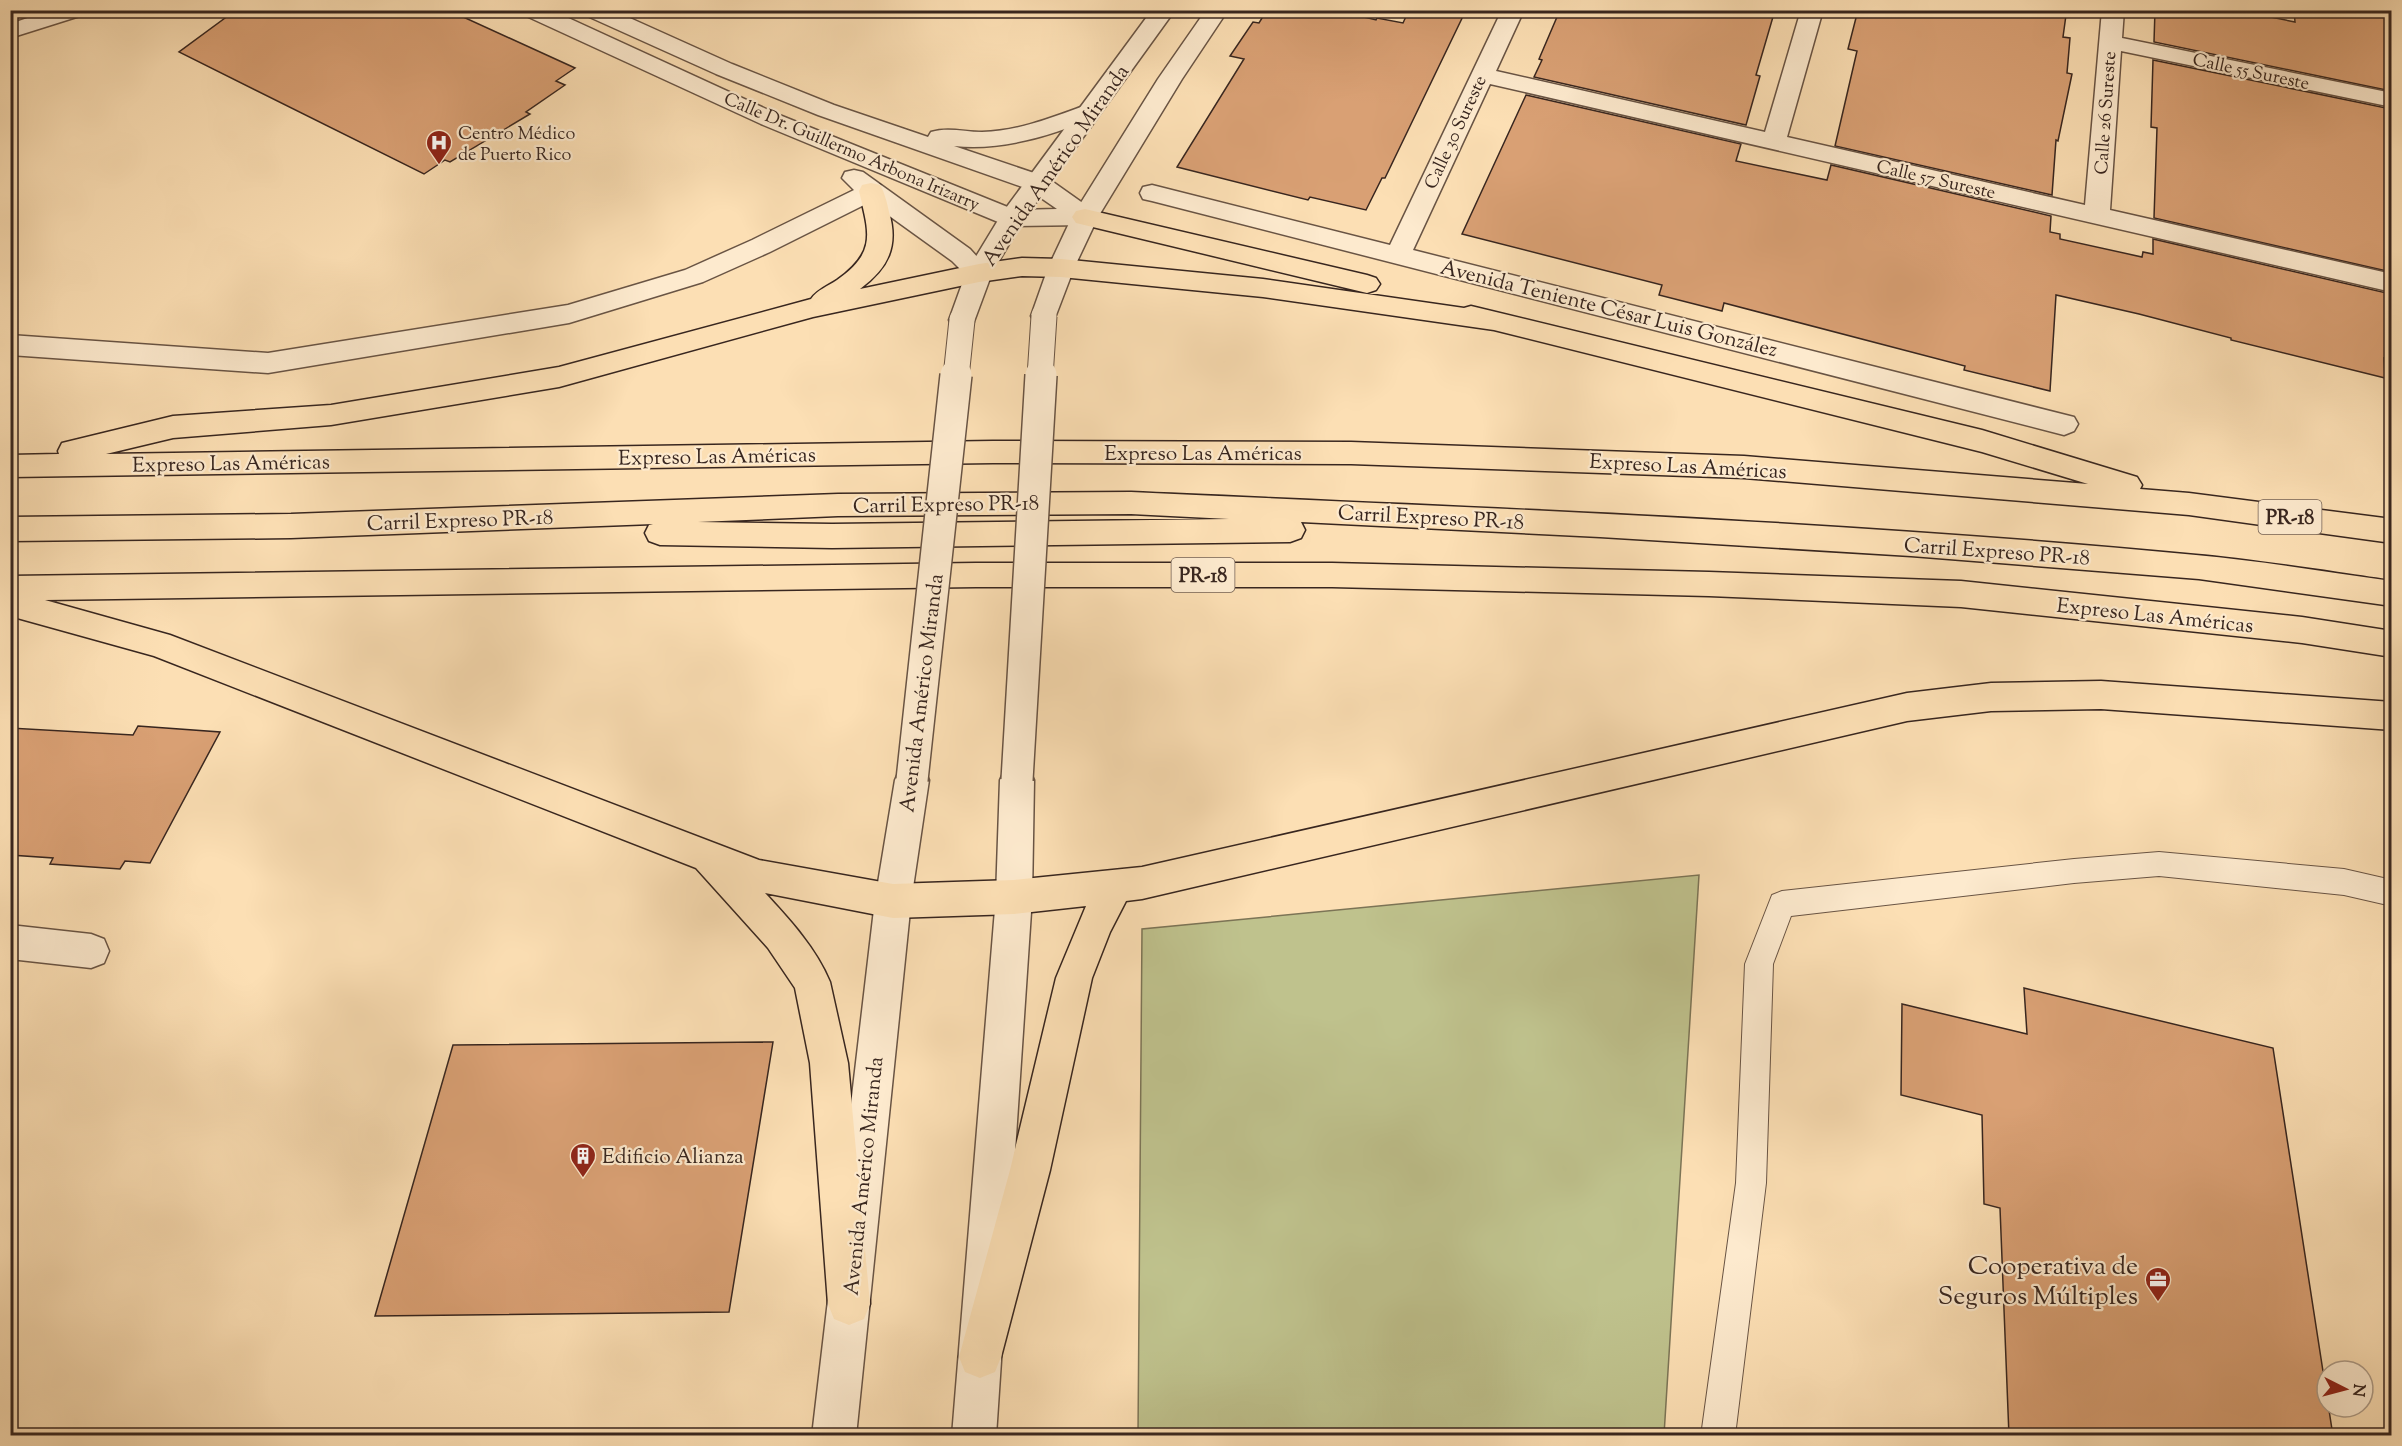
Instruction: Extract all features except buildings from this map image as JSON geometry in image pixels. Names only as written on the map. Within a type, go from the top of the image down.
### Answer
[{"type":"highway","points":[[813,308],[855,279],[870,265],[880,245],[879,226],[871,190]]},
{"type":"highway","points":[[1085,217],[1359,282],[1493,321],[1982,441],[2189,504]]},
{"type":"highway","points":[[11,466],[173,428],[331,415],[559,376],[813,308],[980,273],[1022,267],[1061,268],[1263,288],[1493,321]]},
{"type":"highway","name":"Expreso Las Américas","points":[[11,466],[993,452],[1351,453],[1744,467],[2189,504],[2391,531]]},
{"type":"highway","name":"Carril Expreso PR-18","points":[[10,529],[291,526],[832,536],[1600,525],[1911,544],[2199,567],[2391,594]]},
{"type":"highway","name":"Expreso Las Américas","points":[[10,588],[976,575],[1320,575],[1698,583],[1961,594],[2302,630],[2391,644]]},
{"type":"highway","points":[[10,603],[159,644],[759,876],[893,901],[1014,897],[1142,883],[1907,707],[1991,697],[2101,695],[2391,716]]},
{"type":"highway","points":[[705,854],[781,936],[812,982],[829,1063],[849,1304]]},
{"type":"highway","points":[[980,1357],[1030,1170],[1074,978],[1094,926],[1115,886]]},
{"type":"street","points":[[10,31],[75,10]]},
{"type":"street","name":"Calle Dr. Guillermo Arbona Irizarry","points":[[532,10],[769,119],[1012,218],[1085,217]]},
{"type":"street","name":"Calle Dr. Guillermo Arbona Irizarry","points":[[593,10],[724,69],[878,129],[1037,183],[1085,217]]},
{"type":"street","name":"Avenida Américo Miranda","points":[[834,1436],[893,901],[912,780],[962,320],[980,273],[1012,218],[1164,10]]},
{"type":"street","points":[[974,1436],[1014,897],[1017,780],[1044,316],[1061,268],[1085,217],[1170,79],[1217,10]]},
{"type":"street","name":"Calle 30 Sureste","points":[[1398,255],[1513,10]]},
{"type":"street","points":[[1774,142],[1812,10]]},
{"type":"street","name":"Calle 26 Sureste","points":[[2097,215],[2113,10]]},
{"type":"street","name":"Calle 55 Sureste","points":[[2110,42],[2391,100]]},
{"type":"street","name":"Calle 57 Sureste","points":[[1481,75],[2391,283]]},
{"type":"street","points":[[878,129],[964,140],[995,140],[1037,132],[1089,112]]},
{"type":"street","points":[[769,119],[961,255],[980,273]]},
{"type":"street","points":[[10,345],[268,363],[569,314],[694,276],[761,246],[871,190]]},
{"type":"street","name":"Avenida Teniente César Luis González","points":[[1152,193],[2064,424]]},
{"type":"street","points":[[10,942],[91,951]]},
{"type":"lane","points":[[1718,1436],[1750,1184],[1759,964],[1782,904],[2074,871],[2159,864],[2344,882],[2391,893]]},
{"type":"green space","points":[[1699,875],[1664,1435],[1138,1435],[1142,929]]},
{"type":"place","name":"Centro Médico de Puerto Rico","points":[[439,166]]},
{"type":"place","name":"Edificio Alianza","points":[[583,1179]]},
{"type":"place","name":"Cooperativa de Seguros Múltiples","points":[[2158,1303]]}]
